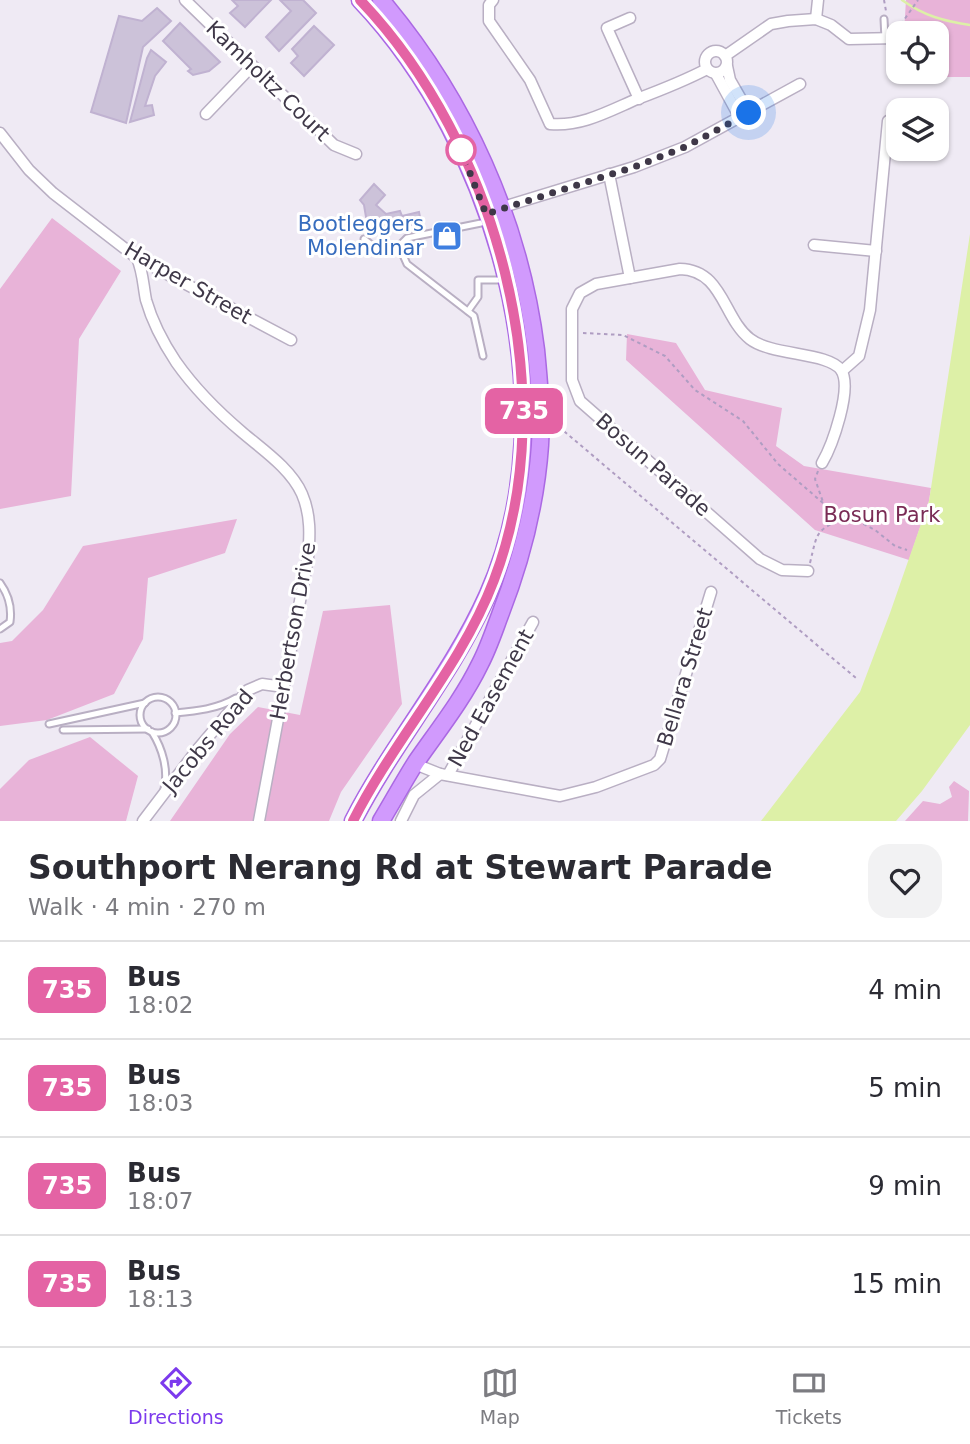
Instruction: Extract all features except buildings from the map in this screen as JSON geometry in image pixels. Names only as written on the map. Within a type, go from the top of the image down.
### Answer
[{"type":"main road","points":[[353,821],[367,792],[450,665],[488,595],[512,518],[521,463],[524,404],[519,334],[507,281],[488,218],[465,157],[436,101],[398,44],[360,0]]},
{"type":"main road","points":[[381,0],[421,51],[447,92],[468,130],[502,207],[521,264],[528,296],[541,397],[540,445],[532,508],[512,583],[481,663],[457,706],[415,764],[381,821]]},
{"type":"street","name":"Kamholtz Court","points":[[185,0],[334,145],[356,155]]},
{"type":"street","points":[[493,0],[489,5],[489,20],[530,80],[550,124],[565,125],[591,119],[712,71],[723,72],[726,61],[771,24],[816,19],[831,25],[849,39],[885,39]]},
{"type":"street","points":[[816,19],[818,0]]},
{"type":"street","points":[[630,18],[607,28],[639,99]]},
{"type":"street","points":[[720,52],[726,61],[730,80],[745,116],[705,63],[709,53],[720,52]]},
{"type":"street","points":[[206,114],[252,66]]},
{"type":"street","points":[[488,218],[502,207],[685,147],[800,84]]},
{"type":"street","name":"Harper Street","points":[[0,134],[29,170],[53,192],[137,258],[291,340]]},
{"type":"street","points":[[822,463],[831,448],[846,386],[842,371],[854,362],[861,350],[870,310],[886,143]]},
{"type":"street","points":[[609,174],[629,278]]},
{"type":"street","points":[[814,245],[876,251]]},
{"type":"street","name":"Herbertson Drive","points":[[137,258],[143,272],[147,302],[164,343],[193,385],[286,472],[302,492],[308,512],[309,558],[259,821]]},
{"type":"street","name":"Bosun Parade","points":[[808,571],[782,570],[760,559],[580,401],[572,380],[573,301],[584,289],[596,284],[680,269],[700,273],[710,282],[748,337],[766,348],[832,362],[842,371]]},
{"type":"street","name":"Bellara Street","points":[[415,764],[444,775],[560,796],[596,787],[654,765],[660,759],[711,592]]},
{"type":"street","name":"Ned Easement","points":[[444,775],[533,622]]},
{"type":"street","name":"Jacobs Road","points":[[143,821],[151,816],[165,792],[240,699],[256,685],[284,687]]},
{"type":"street","points":[[401,821],[414,795],[444,775]]},
{"type":"lane","points":[[884,19],[885,39]]},
{"type":"lane","points":[[364,239],[380,251],[391,251],[407,238],[488,218]]},
{"type":"lane","points":[[399,246],[407,264],[476,319],[483,356]]},
{"type":"lane","points":[[468,311],[478,296],[478,281],[507,281]]},
{"type":"lane","points":[[0,583],[9,600],[11,617],[10,622],[0,629]]},
{"type":"lane","points":[[49,724],[145,703],[153,698],[163,698],[171,704],[175,713],[173,723],[167,730],[63,730]]},
{"type":"lane","points":[[175,713],[224,706],[236,698],[240,699]]},
{"type":"lane","points":[[145,703],[140,717],[163,756],[165,792]]},
{"type":"path","points":[[904,21],[918,0]]},
{"type":"path","points":[[571,332],[623,335],[665,356],[695,390],[743,421],[778,464],[823,503],[875,530],[895,546],[907,550]]},
{"type":"path","points":[[559,427],[856,678]]},
{"type":"path","points":[[822,463],[814,479],[823,503]]},
{"type":"path","points":[[808,571],[817,533],[848,516]]},
{"type":"green space","points":[[906,0],[970,0],[970,77],[949,77],[949,21],[905,21]]},
{"type":"green space","points":[[52,218],[121,271],[79,339],[71,496],[0,509],[0,289]]},
{"type":"green space","name":"Bosun Park","points":[[627,334],[676,343],[705,390],[782,408],[776,446],[804,466],[931,488],[909,560],[815,530],[626,360]]},
{"type":"green space","points":[[237,519],[225,553],[148,578],[143,639],[114,694],[47,720],[0,726],[0,643],[12,641],[43,610],[83,546]]},
{"type":"green space","points":[[390,605],[402,704],[341,792],[329,821],[170,821],[230,734],[258,707],[300,715],[323,611]]},
{"type":"green space","points":[[90,737],[138,776],[126,821],[0,821],[0,789],[29,760]]},
{"type":"green space","points":[[954,781],[969,791],[968,821],[905,821],[923,801],[940,804],[952,797],[949,787]]},
{"type":"shaded area","points":[[970,234],[970,725],[922,791],[896,821],[761,821],[860,692],[890,613],[929,501]]},
{"type":"waterway","points":[[902,0],[934,17],[970,25]]},
{"type":"bus line","name":"735","points":[[353,821],[367,792],[450,665],[495,578],[512,518],[524,428],[522,358],[511,295],[465,157],[447,121],[411,62],[385,27],[360,0]]},
{"type":"place","name":"Bootleggers Molendinar","points":[[447,236]]},
{"type":"route","points":[[461,150],[486,214],[634,167],[685,147],[749,113]]}]
